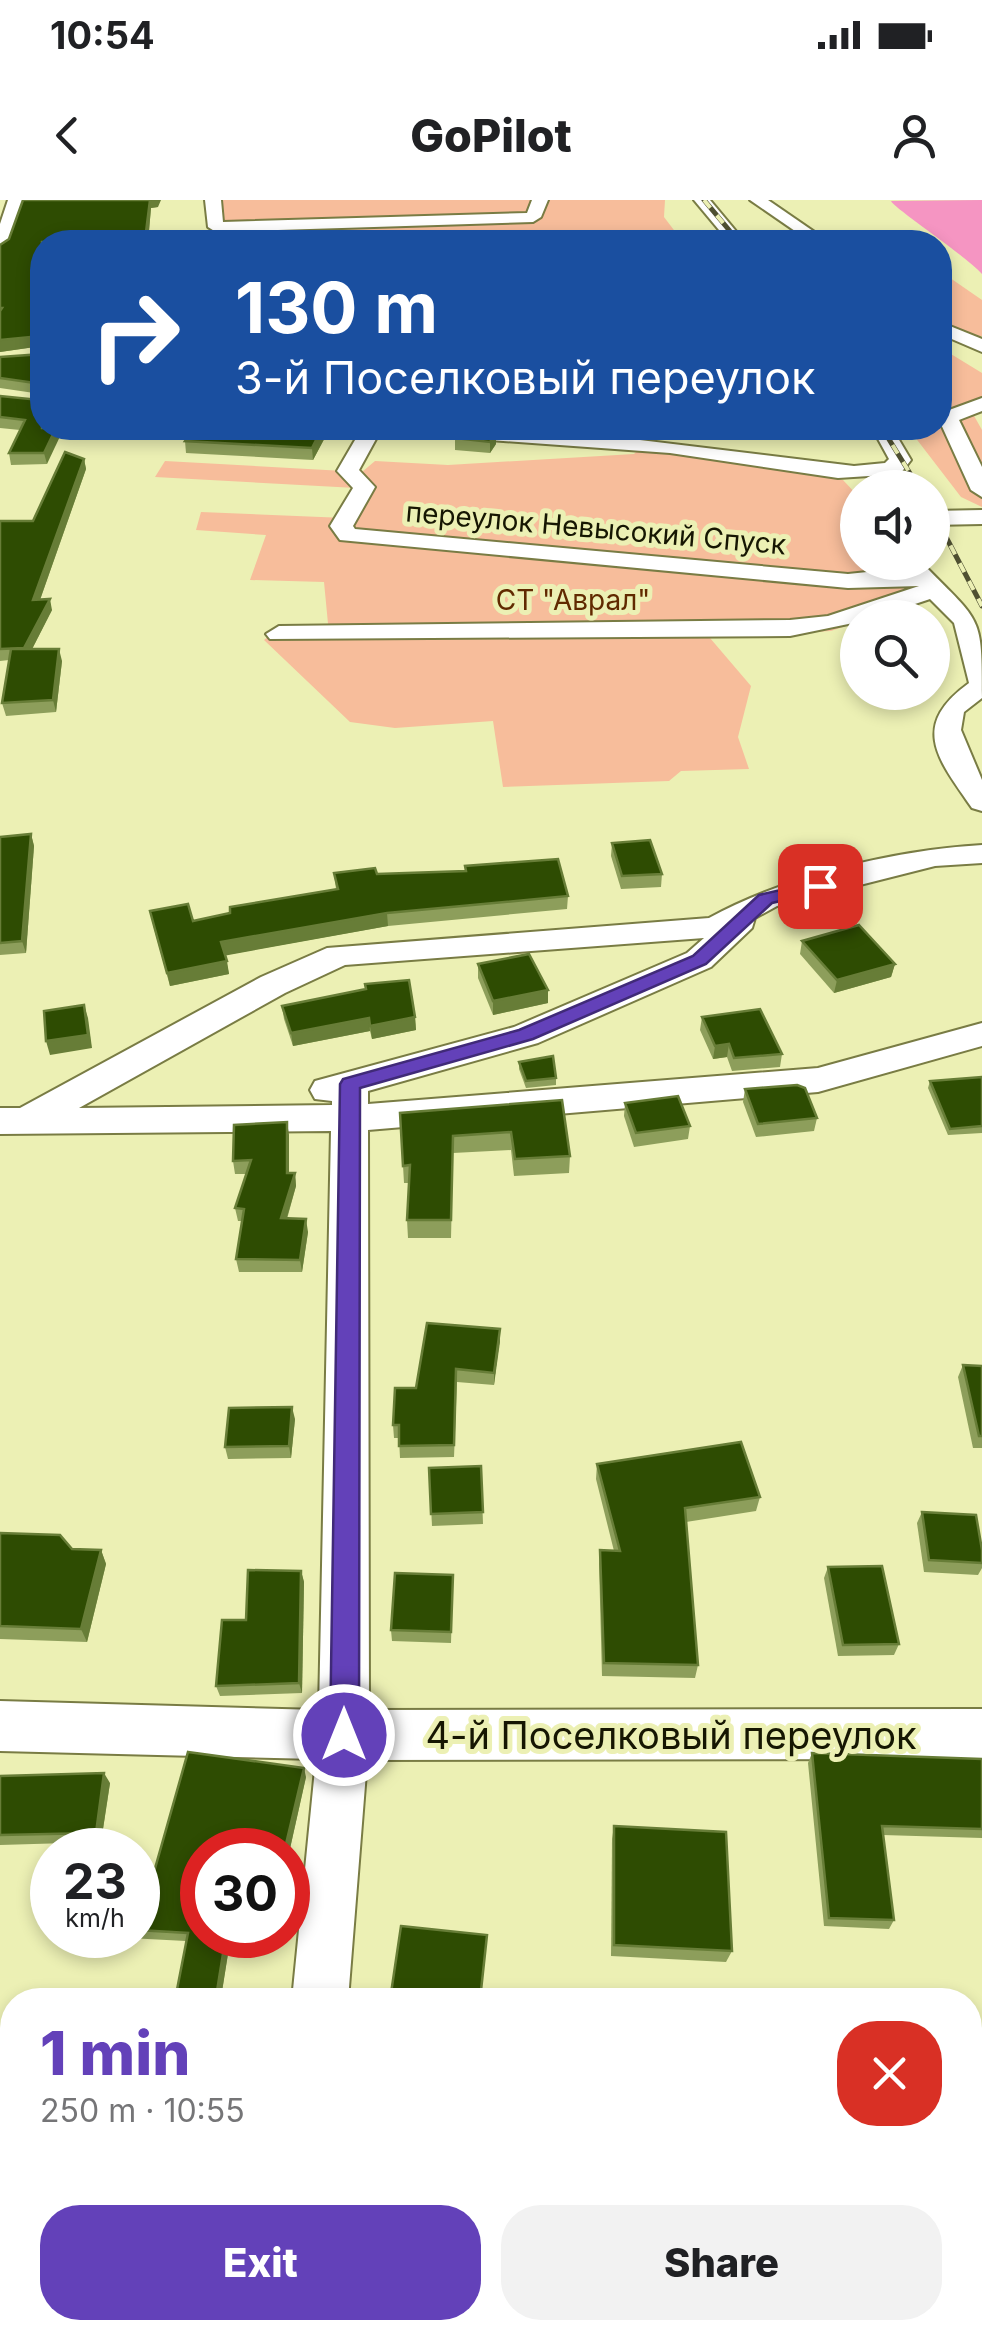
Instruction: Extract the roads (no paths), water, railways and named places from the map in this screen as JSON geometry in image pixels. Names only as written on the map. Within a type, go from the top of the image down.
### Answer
[{"type":"street","points":[[0,248],[16,200]]},
{"type":"street","points":[[213,200],[216,228],[532,217],[540,200]]},
{"type":"street","points":[[702,200],[727,230]]},
{"type":"street","points":[[758,200],[803,230]]},
{"type":"street","points":[[952,332],[982,346]]},
{"type":"street","points":[[952,416],[982,404]]},
{"type":"street","points":[[952,426],[982,490]]},
{"type":"street","name":"переулок Невысокий Спуск","points":[[365,440],[348,470],[364,486],[341,526],[348,535],[863,580]]},
{"type":"street","points":[[591,440],[758,458],[840,480]]},
{"type":"street","points":[[829,474],[892,469],[900,460],[889,440]]},
{"type":"street","points":[[950,518],[982,517]]},
{"type":"street","points":[[279,634],[790,628],[832,623],[913,580]]},
{"type":"street","points":[[925,580],[966,621],[982,684],[950,710],[946,729],[961,773],[982,802]]},
{"type":"street","points":[[14,1120],[339,955],[716,928],[766,899],[935,857],[982,854]]},
{"type":"street","points":[[352,1101],[526,1035],[699,960],[766,899]]},
{"type":"street","points":[[14,1120],[232,1116],[352,1101],[818,1080],[982,1034]]},
{"type":"street","points":[[321,1988],[344,1735],[352,1101]]},
{"type":"street","name":"4-й Поселковый переулок","points":[[0,1726],[344,1735],[982,1734]]},
{"type":"railway","points":[[704,200],[729,230]]},
{"type":"railway","points":[[889,440],[908,470]]},
{"type":"railway","points":[[950,545],[982,606]]},
{"type":"park label","name":"СТ \"Аврал\"","points":[[573,600]]}]
